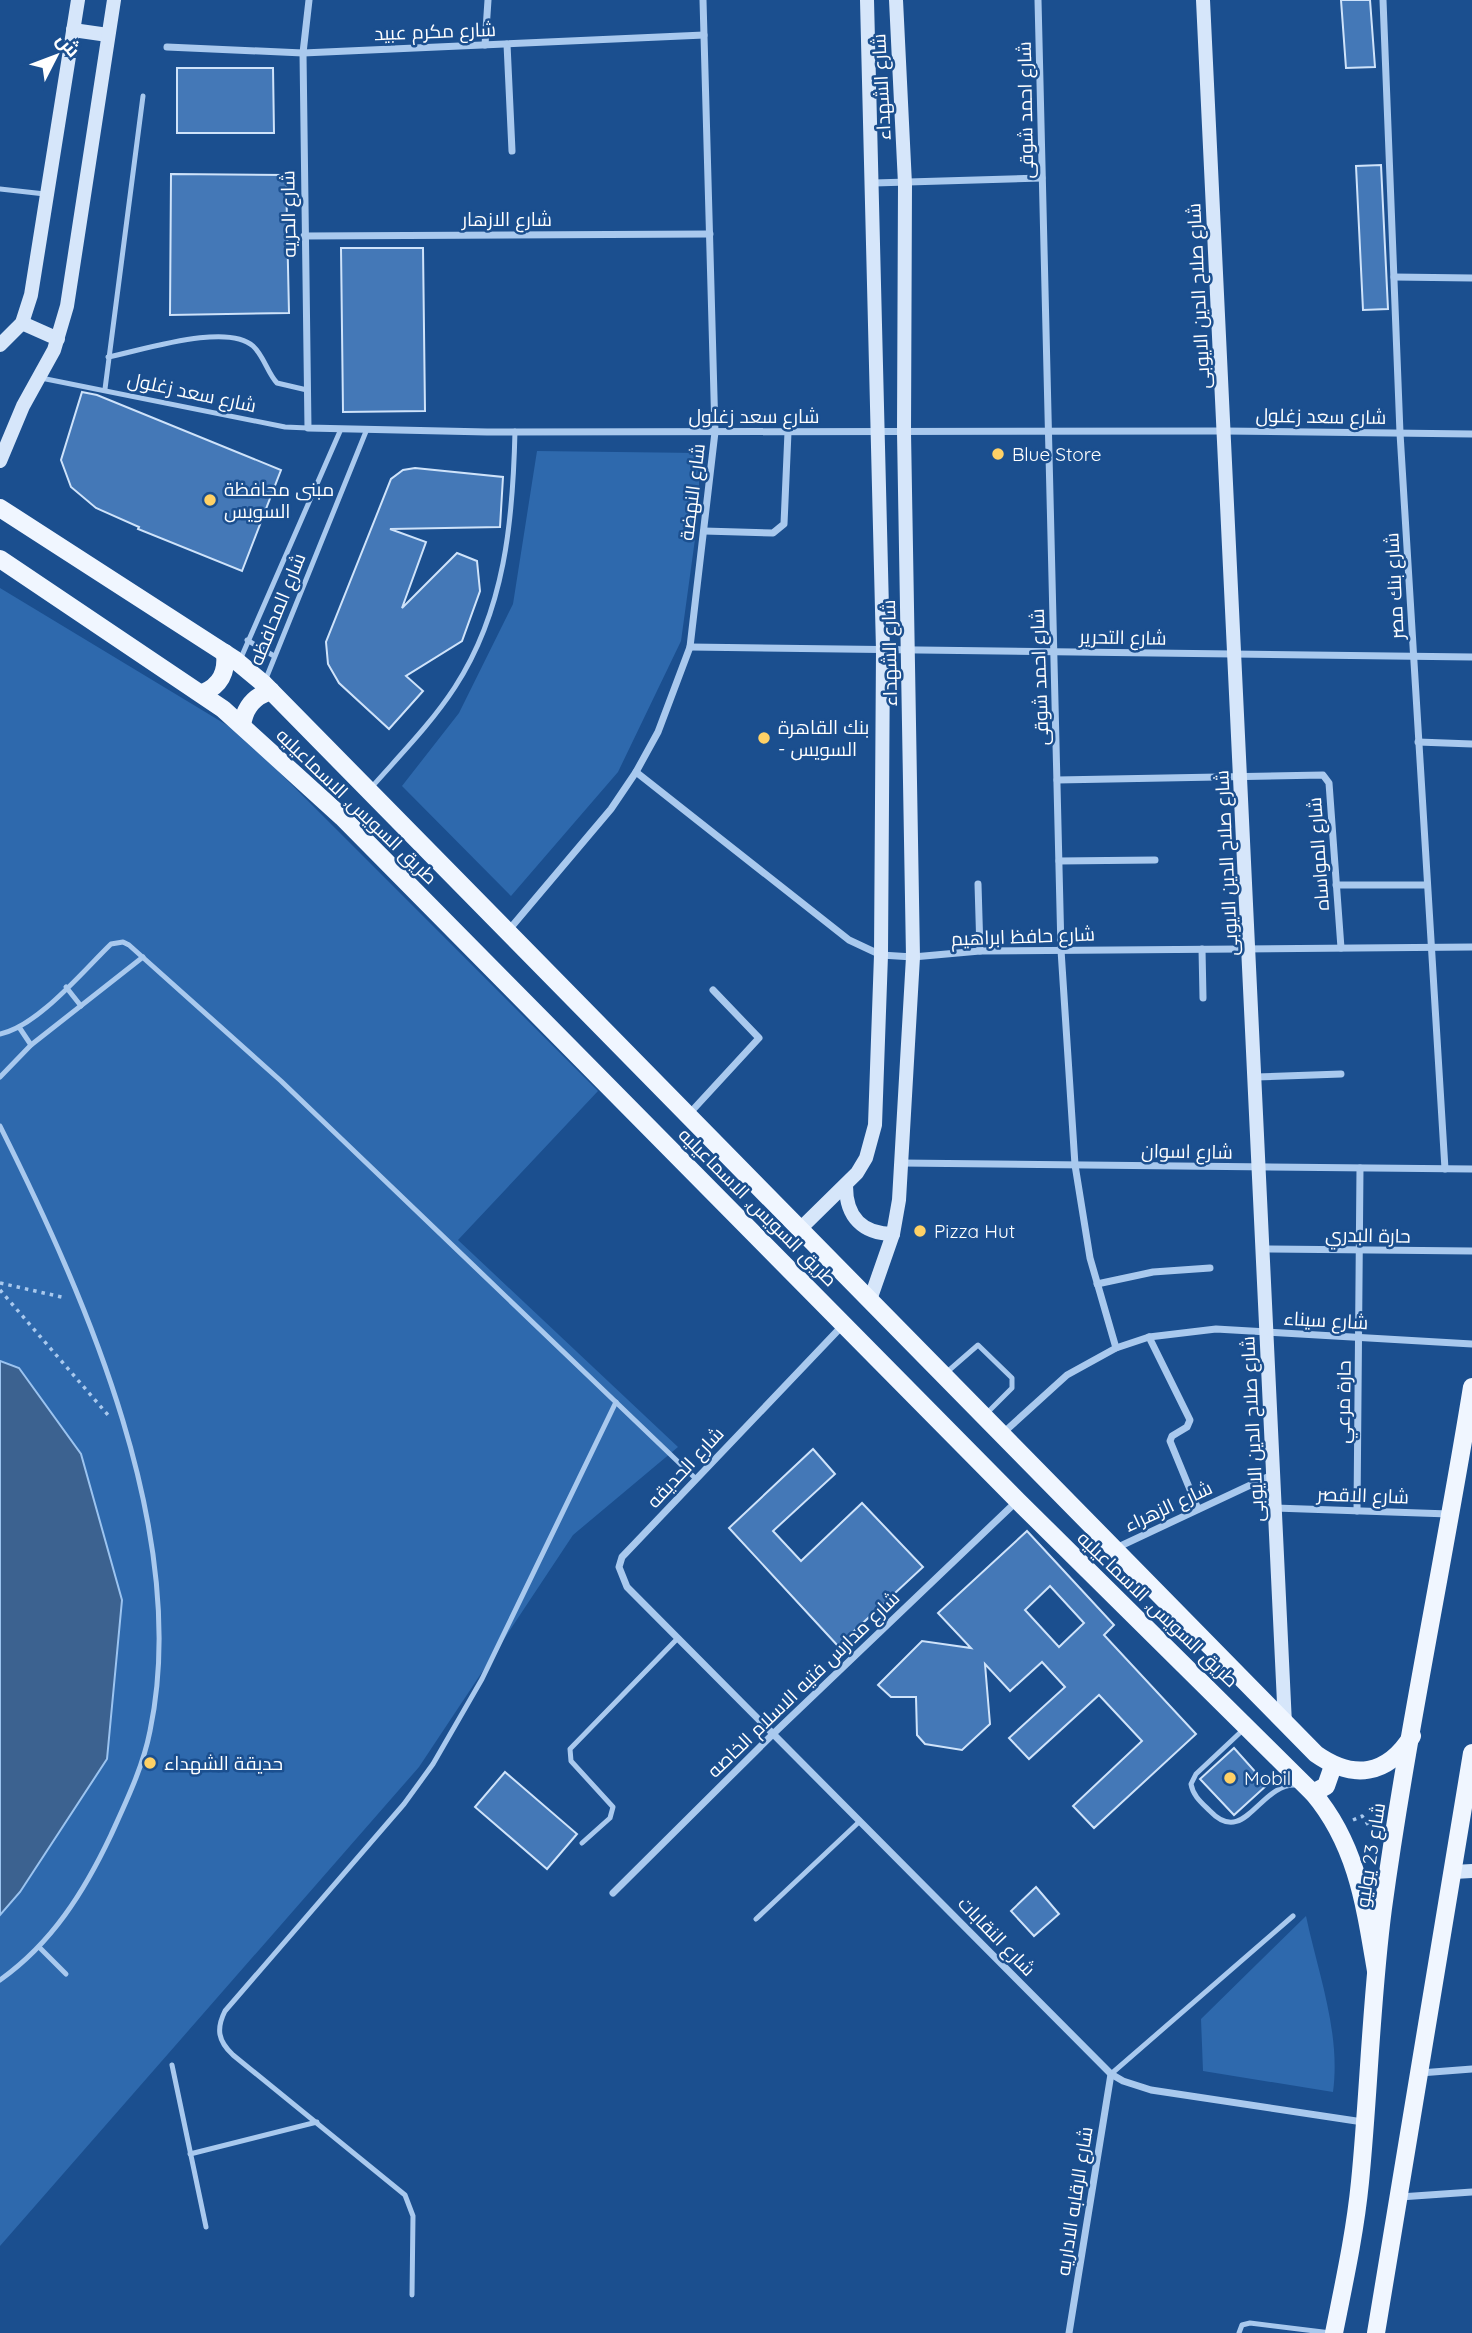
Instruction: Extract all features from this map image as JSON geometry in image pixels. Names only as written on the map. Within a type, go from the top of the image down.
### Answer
[{"type":"main road","name":"طريق السويس, الاسماعيليه","points":[[0,508],[232,658],[267,687],[1285,1724],[1333,1766]]},
{"type":"main road","name":"طريق السويس, الاسماعيليه","points":[[0,559],[203,693],[243,724],[342,817],[1018,1501],[1313,1793],[1339,1828],[1362,1888],[1376,1971]]},
{"type":"main road","points":[[203,693],[219,682],[226,663],[232,658]]},
{"type":"main road","points":[[243,724],[248,706],[267,687]]},
{"type":"main road","name":"شارع 23 يوليو","points":[[1333,2333],[1354,2229],[1376,1971],[1390,1861],[1426,1637],[1451,1514],[1472,1387]]},
{"type":"main road","points":[[1462,1447],[1472,1429]]},
{"type":"main road","points":[[1313,1793],[1326,1786],[1333,1766],[1348,1770],[1376,1768],[1392,1760],[1412,1736]]},
{"type":"main road","points":[[1376,2333],[1419,2073],[1463,1872],[1472,1753]]},
{"type":"street","points":[[0,345],[22,323],[31,295],[78,0]]},
{"type":"street","points":[[0,461],[23,406],[41,378],[58,339],[66,306],[114,0]]},
{"type":"street","name":"شارع الحريه","points":[[308,428],[303,53],[309,0]]},
{"type":"street","points":[[485,45],[488,0]]},
{"type":"street","name":"شارع النهضة","points":[[508,931],[611,809],[636,772],[663,722],[690,647],[715,432],[703,0]]},
{"type":"street","name":"شارع الشهداء","points":[[800,1229],[846,1186],[866,1158],[875,1125],[881,955],[883,650],[874,183],[867,0]]},
{"type":"street","name":"شارع الشهداء","points":[[870,1300],[893,1234],[901,1164],[913,957],[904,432],[905,184],[896,0]]},
{"type":"street","name":"شارع احمد شوقى","points":[[1038,0],[1046,431],[1061,950],[1075,1165],[1097,1284],[1116,1348]]},
{"type":"street","name":"شارع صلاح الدين الايوبى","points":[[1203,0],[1285,1724]]},
{"type":"street","name":"شارع بنك مصر","points":[[1383,0],[1400,433],[1445,1169]]},
{"type":"street","points":[[73,30],[108,35]]},
{"type":"street","name":"شارع مكرم عبيد","points":[[167,47],[303,53],[704,35]]},
{"type":"street","points":[[507,44],[512,151]]},
{"type":"street","points":[[874,183],[1042,178]]},
{"type":"street","name":"شارع الازهار","points":[[304,236],[710,234]]},
{"type":"street","points":[[1394,277],[1472,278]]},
{"type":"street","points":[[22,323],[58,339]]},
{"type":"street","name":"شارع سعد زغلول","points":[[308,428],[1472,434]]},
{"type":"street","points":[[704,531],[773,533],[784,524],[788,432]]},
{"type":"street","name":"شارع التحرير","points":[[690,647],[1472,657]]},
{"type":"street","points":[[1418,742],[1472,744]]},
{"type":"street","name":"شارع حافظ ابراهيم","points":[[636,772],[849,940],[881,955],[913,957],[980,951],[1472,947]]},
{"type":"street","name":"شارع المواساه","points":[[1057,780],[1318,774],[1327,778],[1341,948]]},
{"type":"street","points":[[1059,860],[1155,860]]},
{"type":"street","points":[[978,884],[980,951]]},
{"type":"street","points":[[1336,885],[1427,884]]},
{"type":"street","points":[[1202,949],[1203,998]]},
{"type":"street","points":[[688,1115],[759,1038],[713,990]]},
{"type":"street","points":[[1255,1077],[1341,1074]]},
{"type":"street","name":"شارع اسوان","points":[[901,1164],[1472,1169]]},
{"type":"street","name":"حارة مرعي","points":[[1357,1511],[1360,1168]]},
{"type":"street","points":[[846,1186],[846,1202],[852,1216],[863,1228],[877,1234],[893,1234]]},
{"type":"street","name":"حارة البدري","points":[[1263,1249],[1472,1251]]},
{"type":"street","points":[[1097,1284],[1153,1272],[1210,1268]]},
{"type":"street","name":"شارع الحديقه","points":[[678,1638],[627,1587],[619,1567],[622,1557],[844,1324]]},
{"type":"street","name":"شارع سيناء","points":[[1002,1434],[1067,1375],[1116,1348],[1149,1337],[1216,1329],[1472,1344]]},
{"type":"street","points":[[1149,1337],[1190,1420],[1187,1427],[1172,1436],[1170,1441],[1198,1509]]},
{"type":"street","name":"شارع الزهراء","points":[[1114,1549],[1273,1474]]},
{"type":"street","name":"شارع مدارس فتيه الاسلام الخاصه","points":[[613,1893],[773,1734],[1018,1501]]},
{"type":"street","name":"شارع الاقصر","points":[[1275,1508],[1451,1514]]},
{"type":"street","name":"شارع النقابات","points":[[678,1638],[1111,2074],[1151,2090],[1363,2122]]},
{"type":"street","points":[[1419,2073],[1472,2069]]},
{"type":"street","name":"شارع الرقابه الاداريه","points":[[1069,2333],[1111,2074]]},
{"type":"street","points":[[1399,2197],[1472,2192]]},
{"type":"lane","points":[[105,389],[143,96]]},
{"type":"lane","points":[[0,189],[48,194]]},
{"type":"lane","points":[[108,357],[177,341],[234,337],[252,345],[277,383],[307,390]]},
{"type":"lane","name":"شارع سعد زغلول","points":[[41,378],[285,428],[308,428]]},
{"type":"lane","points":[[232,658],[247,640],[341,429]]},
{"type":"lane","name":"شارع المحافظه","points":[[267,687],[274,656],[367,429]]},
{"type":"lane","points":[[370,790],[427,724],[455,686],[478,645],[495,601],[513,509],[514,431]]},
{"type":"lane","points":[[247,640],[274,656]]},
{"type":"lane","points":[[0,1034],[19,1027],[117,942],[129,945],[291,1091],[695,1478]]},
{"type":"lane","points":[[0,1077],[31,1045],[143,957]]},
{"type":"lane","points":[[66,987],[81,1006]]},
{"type":"lane","points":[[19,1027],[31,1045]]},
{"type":"lane","points":[[0,1126],[79,1301],[124,1431],[144,1496],[159,1611],[159,1671],[150,1732],[132,1790],[90,1876],[55,1931],[0,1980]]},
{"type":"lane","points":[[944,1375],[978,1345],[1012,1378],[1012,1388],[984,1417]]},
{"type":"lane","points":[[412,2295],[413,2217],[405,2195],[224,2046],[219,2035],[219,2022],[225,2011],[404,1804],[433,1764],[482,1679],[616,1402]]},
{"type":"lane","points":[[582,1843],[610,1818],[613,1807],[571,1761],[570,1749],[678,1638]]},
{"type":"lane","points":[[1247,1726],[1193,1778],[1195,1795],[1215,1816],[1221,1822],[1237,1823],[1285,1785],[1305,1787],[1313,1793]]},
{"type":"lane","points":[[755,1919],[860,1821]]},
{"type":"lane","points":[[1111,2074],[1293,1916]]},
{"type":"lane","points":[[39,1947],[66,1974]]},
{"type":"lane","points":[[172,2065],[206,2227]]},
{"type":"lane","points":[[190,2154],[317,2122]]},
{"type":"lane","points":[[1239,2333],[1242,2325],[1250,2323],[1333,2333]]},
{"type":"path","points":[[0,1283],[79,1301]]},
{"type":"path","points":[[0,1290],[95,1403],[124,1431]]},
{"type":"path","points":[[1339,1828],[1362,1816],[1372,1830],[1379,1802]]},
{"type":"shaded area","points":[[537,451],[699,453],[699,510],[681,641],[618,772],[511,896],[402,786],[459,713],[513,604]]},
{"type":"shaded area","points":[[0,588],[240,733],[598,1091],[458,1240],[678,1447],[573,1535],[419,1767],[0,2246]]},
{"type":"shaded area","points":[[0,1361],[19,1368],[81,1454],[122,1600],[107,1759],[20,1892],[0,1915]]},
{"type":"shaded area","points":[[1306,1916],[1331,2025],[1335,2070],[1333,2092],[1203,2071],[1201,2019]]},
{"type":"building","points":[[1341,0],[1370,0],[1375,67],[1346,68]]},
{"type":"building","points":[[177,68],[273,68],[274,133],[177,133]]},
{"type":"building","points":[[1381,165],[1388,309],[1363,310],[1356,166]]},
{"type":"building","points":[[171,174],[286,175],[289,313],[170,315]]},
{"type":"building","points":[[341,248],[423,248],[425,411],[343,412]]},
{"type":"building","points":[[82,392],[97,395],[281,470],[242,571],[138,529],[139,527],[96,508],[71,487],[61,460]]},
{"type":"building","points":[[415,468],[503,477],[500,527],[390,529],[426,542],[402,608],[457,553],[477,561],[480,591],[462,641],[406,676],[423,691],[389,729],[339,683],[328,664],[326,642],[391,479],[403,470]]},
{"type":"building","points":[[813,1449],[835,1474],[773,1531],[801,1561],[862,1503],[923,1567],[838,1646],[729,1528]]},
{"type":"building","points":[[1027,1531],[1114,1625],[1104,1635],[1196,1734],[1094,1828],[1073,1806],[1142,1741],[1099,1695],[1029,1759],[1009,1738],[1065,1687],[1042,1662],[1010,1691],[985,1664],[990,1724],[962,1750],[925,1744],[917,1735],[916,1697],[891,1697],[878,1685],[922,1641],[971,1648],[938,1613]],"holes":[[[1050,1586],[1084,1623],[1059,1647],[1025,1610]]]},
{"type":"building","points":[[1234,1748],[1267,1785],[1234,1815],[1200,1779]]},
{"type":"building","points":[[505,1772],[577,1834],[547,1869],[475,1807]]},
{"type":"building","points":[[1036,1887],[1059,1914],[1034,1936],[1011,1911]]},
{"type":"place","name":"Blue Store","points":[[998,454]]},
{"type":"place","name":"مبنى محافظة السويس","points":[[210,500]]},
{"type":"place","name":"بنك القاهرة - السويس","points":[[764,738]]},
{"type":"place","name":"Pizza Hut","points":[[920,1231]]},
{"type":"place","name":"حديقة الشهداء","points":[[150,1763]]},
{"type":"place","name":"Mobil","points":[[1230,1778]]}]
